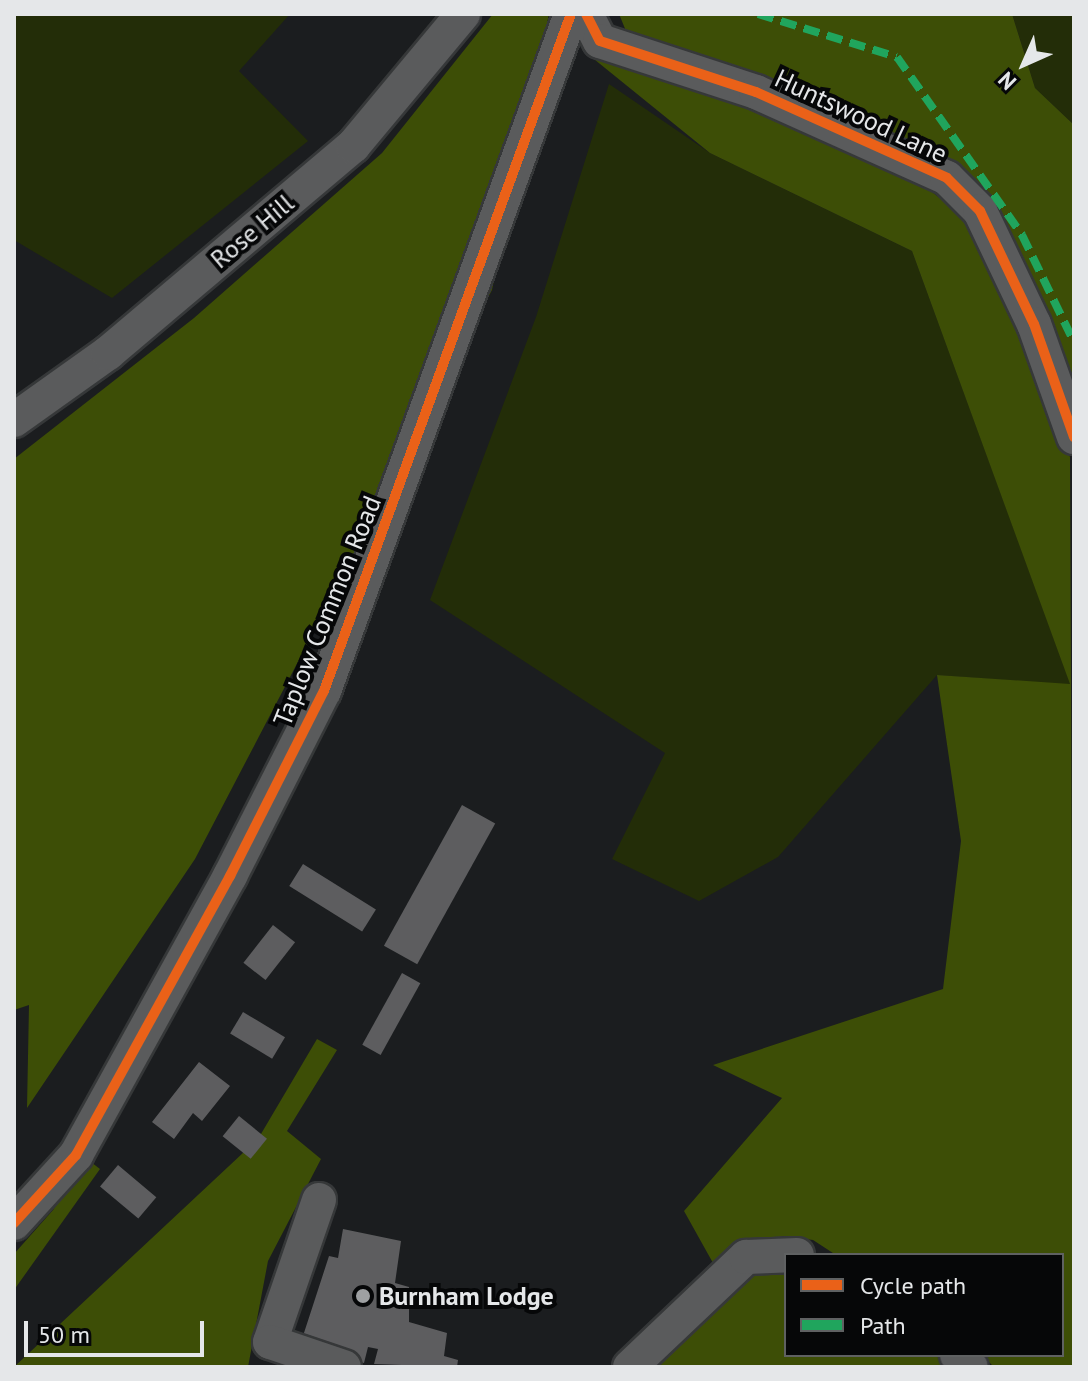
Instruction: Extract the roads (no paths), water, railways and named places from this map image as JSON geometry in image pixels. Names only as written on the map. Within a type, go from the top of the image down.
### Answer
[{"type":"street","name":"Taplow Common Road","points":[[14,1223],[76,1155],[230,876],[324,691],[571,14]]},
{"type":"street","name":"Huntswood Lane","points":[[586,14],[600,41],[756,92],[947,178],[980,211],[1034,324],[1074,437]]},
{"type":"street","name":"Rose Hill","points":[[14,420],[108,353],[353,146],[456,16]]},
{"type":"street","points":[[319,1200],[270,1342],[344,1367]]},
{"type":"street","points":[[630,1367],[746,1257],[784,1256]]},
{"type":"place","name":"Burnham Lodge","points":[[363,1296]]}]
